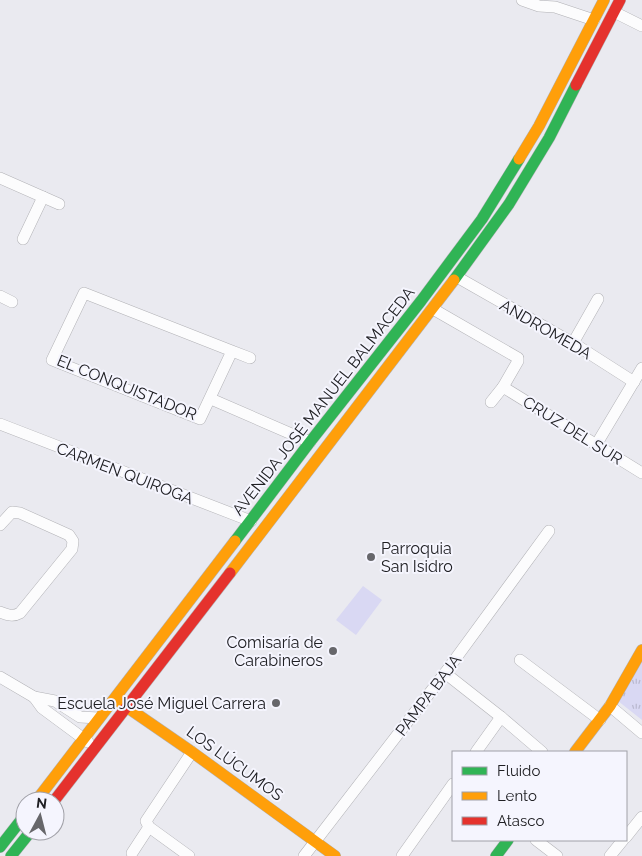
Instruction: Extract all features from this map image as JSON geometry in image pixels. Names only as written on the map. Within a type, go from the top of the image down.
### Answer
[{"type":"main road","name":"AVENIDA JOSÉ MANUEL BALMACEDA","points":[[43,791],[482,219],[539,126],[604,0]]},
{"type":"main road","name":"AVENIDA JOSÉ MANUEL BALMACEDA","points":[[62,791],[457,277],[525,179],[576,89],[620,0]]},
{"type":"main road","points":[[576,751],[610,706],[642,650]]},
{"type":"main road","name":"LOS LÚCUMOS","points":[[115,699],[192,752],[335,856]]},
{"type":"main road","points":[[0,847],[15,828]]},
{"type":"main road","points":[[11,856],[23,841]]},
{"type":"main road","points":[[496,856],[507,841]]},
{"type":"street","points":[[522,0],[539,6],[552,3],[594,20]]},
{"type":"street","points":[[614,12],[642,26]]},
{"type":"street","points":[[0,178],[59,204]]},
{"type":"street","points":[[23,239],[43,197]]},
{"type":"street","name":"ANDROMEDA","points":[[457,277],[573,343],[634,382]]},
{"type":"street","name":"EL CONQUISTADOR","points":[[232,351],[200,419],[52,360],[84,293],[250,358]]},
{"type":"street","points":[[0,296],[12,302]]},
{"type":"street","points":[[573,343],[598,299]]},
{"type":"street","name":"CRUZ DEL SUR","points":[[434,309],[518,359],[504,387],[490,402]]},
{"type":"street","points":[[596,444],[642,368]]},
{"type":"street","name":"CRUZ DEL SUR","points":[[504,387],[642,473]]},
{"type":"street","name":"EL CONQUISTADOR","points":[[211,399],[310,442]]},
{"type":"street","name":"CARMEN QUIROGA","points":[[0,424],[251,521]]},
{"type":"street","points":[[0,524],[12,512],[20,513],[69,536],[73,541],[72,549],[20,613],[14,616],[0,612]]},
{"type":"street","name":"PAMPA BAJA","points":[[304,856],[445,673],[549,531]]},
{"type":"street","points":[[520,660],[600,720]]},
{"type":"street","points":[[445,673],[541,751]]},
{"type":"street","points":[[0,677],[34,697],[55,701],[80,717],[98,718]]},
{"type":"street","points":[[34,697],[42,708],[95,748]]},
{"type":"street","points":[[610,706],[642,733]]},
{"type":"street","points":[[477,751],[501,717]]},
{"type":"street","points":[[189,856],[149,827],[146,821],[192,752]]},
{"type":"street","points":[[402,856],[452,785]]},
{"type":"street","points":[[630,823],[642,816]]},
{"type":"street","points":[[132,853],[149,827]]},
{"type":"street","points":[[537,841],[557,856]]},
{"type":"street","points":[[610,856],[622,841]]},
{"type":"green space","points":[[363,586],[382,600],[356,635],[336,620]]},
{"type":"green space","points":[[642,661],[642,720],[618,701]]},
{"type":"traffic: fast","points":[[454,280],[509,204],[549,138],[576,85]]},
{"type":"traffic: fast","points":[[235,541],[421,301],[482,219],[519,159]]},
{"type":"traffic: fast","points":[[0,847],[15,828]]},
{"type":"traffic: fast","points":[[11,856],[23,841]]},
{"type":"traffic: fast","points":[[496,856],[507,841]]},
{"type":"traffic: slow","points":[[519,159],[539,126],[604,0]]},
{"type":"traffic: slow","points":[[230,573],[454,280]]},
{"type":"traffic: slow","points":[[44,791],[235,541]]},
{"type":"traffic: slow","points":[[576,751],[610,706],[642,650]]},
{"type":"traffic: slow","points":[[118,701],[192,752],[335,856]]},
{"type":"traffic: jam","points":[[576,85],[620,0]]},
{"type":"traffic: jam","points":[[62,791],[230,573]]},
{"type":"place","name":"Parroquia San Isidro","points":[[371,557]]},
{"type":"place","name":"Comisaría de Carabineros","points":[[333,651]]},
{"type":"place","name":"Escuela José Miguel Carrera","points":[[276,703]]}]
